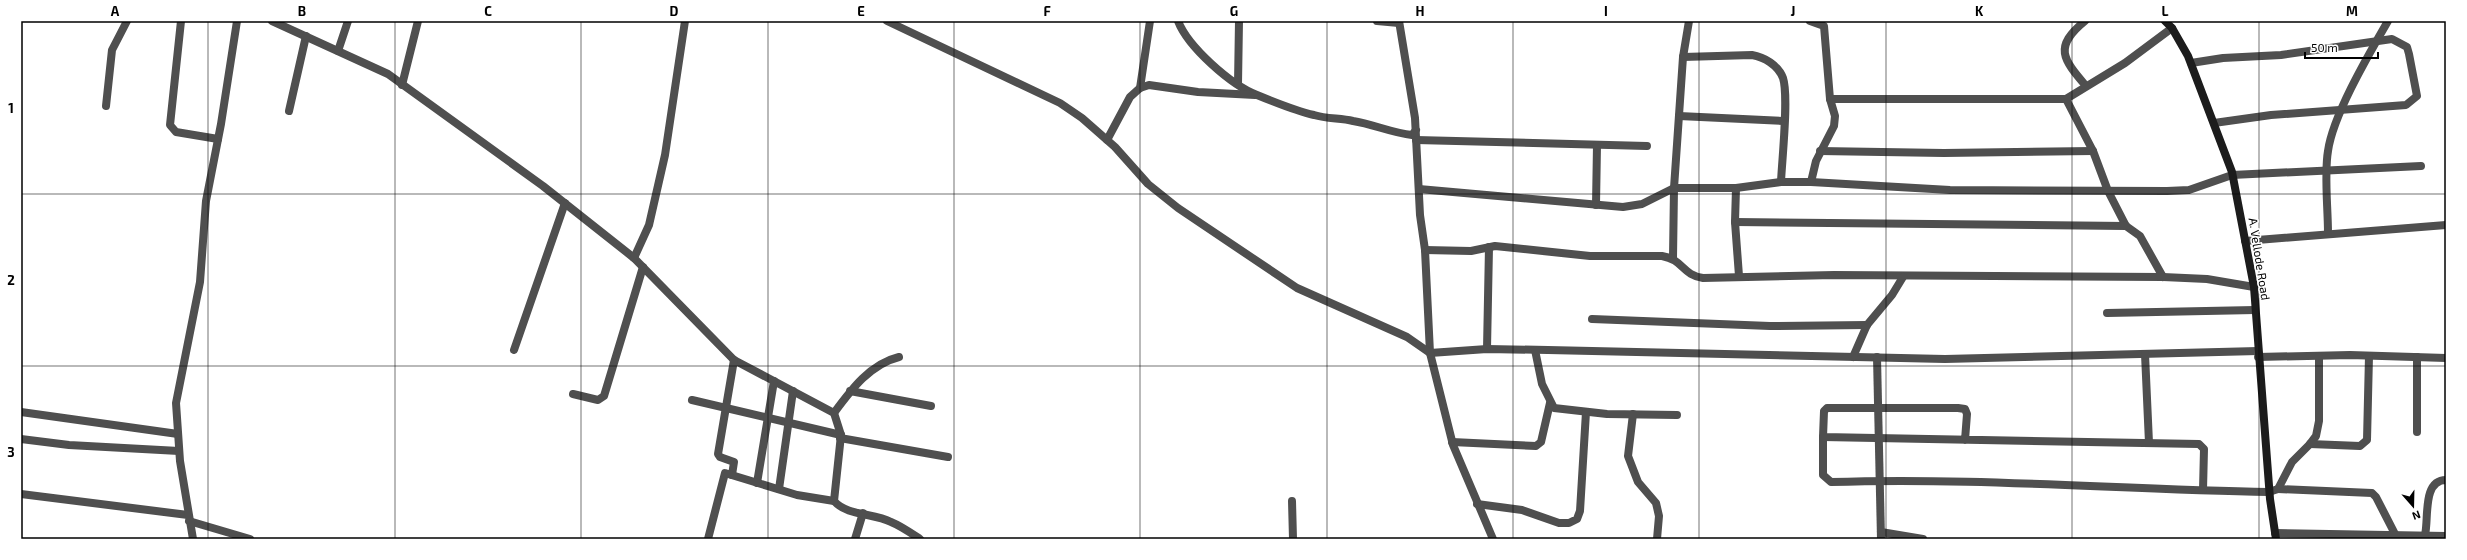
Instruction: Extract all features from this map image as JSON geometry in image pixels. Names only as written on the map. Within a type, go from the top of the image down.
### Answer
[{"type":"main road","name":"A. Vellode Road","points":[[2165,21],[2172,28],[2191,63],[2232,175],[2254,287],[2269,492],[2276,536]]},
{"type":"street","points":[[106,106],[112,50],[127,21]]},
{"type":"street","points":[[181,21],[170,125],[176,132],[218,139]]},
{"type":"street","points":[[193,539],[179,451],[176,403],[200,282],[206,201],[218,139],[237,21]]},
{"type":"street","points":[[272,21],[388,74],[565,203],[634,258],[734,360],[834,413],[840,436],[834,501]]},
{"type":"street","points":[[338,51],[348,21]]},
{"type":"street","points":[[402,85],[418,21]]},
{"type":"street","points":[[634,258],[649,225],[665,155],[685,21]]},
{"type":"street","points":[[887,21],[1060,103],[1082,118],[1108,140],[1148,184],[1178,208],[1297,288],[1407,337],[1430,353],[1487,349],[1945,359],[2145,354],[2258,354],[2446,358]]},
{"type":"street","points":[[1140,88],[1150,21]]},
{"type":"street","points":[[1178,21],[1181,28],[1203,55],[1238,84],[1256,95],[1314,116],[1354,121],[1400,134],[1412,135],[1416,130]]},
{"type":"street","points":[[1238,84],[1239,21]]},
{"type":"street","points":[[1377,21],[1399,22],[1416,130],[1419,189],[1425,250],[1430,353],[1452,442],[1493,539]]},
{"type":"street","points":[[1673,258],[1674,188],[1683,56],[1689,21]]},
{"type":"street","points":[[1810,21],[1824,26],[1830,99],[1835,116],[1834,126],[1820,151],[1811,182]]},
{"type":"street","points":[[2085,21],[2066,39],[2064,49],[2065,59],[2086,86]]},
{"type":"street","points":[[2328,233],[2327,152],[2330,137],[2342,109],[2376,41],[2388,21]]},
{"type":"street","points":[[1830,99],[2066,99],[2125,63],[2172,28]]},
{"type":"street","points":[[289,111],[306,36]]},
{"type":"street","points":[[2191,63],[2223,58],[2281,54],[2392,39],[2406,48],[2417,96],[2406,104],[2342,109],[2214,123]]},
{"type":"street","points":[[1683,56],[1752,55],[1767,60],[1782,76],[1785,85],[1781,182]]},
{"type":"street","points":[[1108,140],[1130,97],[1140,88],[1149,85],[1198,92],[1256,95]]},
{"type":"street","points":[[2066,99],[2093,151],[2108,191],[2126,226],[2140,236],[2163,277]]},
{"type":"street","points":[[1679,116],[1783,121]]},
{"type":"street","points":[[1416,140],[1647,146]]},
{"type":"street","points":[[1596,205],[1597,145]]},
{"type":"street","points":[[1820,151],[1944,153],[2093,151]]},
{"type":"street","points":[[1419,189],[1632,207],[1674,188],[1736,188],[1781,182],[1811,182],[1950,190],[2188,190],[2232,175],[2421,166]]},
{"type":"street","points":[[1736,188],[1735,222],[1739,276]]},
{"type":"street","points":[[514,350],[565,203]]},
{"type":"street","points":[[1735,222],[2126,226]]},
{"type":"street","points":[[2245,241],[2328,233],[2446,225]]},
{"type":"street","points":[[1425,250],[1471,251],[1495,246],[1590,256],[1673,258],[1693,276],[2163,277],[2207,279],[2254,287]]},
{"type":"street","points":[[1487,349],[1489,247]]},
{"type":"street","points":[[573,394],[598,400],[604,396],[643,267]]},
{"type":"street","points":[[1853,357],[1867,325],[1892,295],[1903,277]]},
{"type":"street","points":[[2107,313],[2255,310]]},
{"type":"street","points":[[1592,319],[1770,326],[1867,325]]},
{"type":"street","points":[[1535,350],[1539,374],[1550,403],[1559,410],[1677,416]]},
{"type":"street","points":[[2145,354],[2149,443]]},
{"type":"street","points":[[2278,489],[2292,462],[2316,436],[2319,421],[2319,356]]},
{"type":"street","points":[[2310,444],[2360,446],[2365,444],[2368,440],[2369,356]]},
{"type":"street","points":[[834,413],[850,391],[876,366],[899,357]]},
{"type":"street","points":[[1877,357],[1878,480],[1881,536],[1923,539]]},
{"type":"street","points":[[2417,357],[2417,432]]},
{"type":"street","points":[[732,475],[734,462],[720,457],[718,454],[734,360]]},
{"type":"street","points":[[757,483],[774,381]]},
{"type":"street","points":[[779,489],[793,391]]},
{"type":"street","points":[[850,391],[931,406]]},
{"type":"street","points":[[692,400],[788,422],[840,436],[948,458]]},
{"type":"street","points":[[1452,442],[1536,446],[1541,442],[1550,403]]},
{"type":"street","points":[[1965,440],[1967,414],[1965,409],[1827,408],[1824,411],[1824,475],[1831,482],[1878,480],[2087,484],[2203,490],[2269,492],[2278,489],[2372,493],[2376,497],[2395,534]]},
{"type":"street","points":[[21,412],[178,434]]},
{"type":"street","points":[[1477,504],[1522,510],[1559,522],[1569,523],[1577,519],[1580,511],[1586,412]]},
{"type":"street","points":[[1633,414],[1628,456],[1638,482],[1656,503],[1659,516],[1657,539]]},
{"type":"street","points":[[1823,437],[2149,443],[2202,446],[2204,449],[2203,490]]},
{"type":"street","points":[[21,439],[69,445],[179,451]]},
{"type":"street","points":[[708,539],[725,473],[779,489],[834,501],[838,506],[890,521],[920,539]]},
{"type":"street","points":[[2425,535],[2431,490],[2440,480],[2446,480]]},
{"type":"street","points":[[21,494],[189,518],[250,539]]},
{"type":"street","points":[[1292,501],[1293,539]]},
{"type":"street","points":[[855,539],[863,513]]},
{"type":"street","points":[[2276,536],[2395,534],[2446,536]]}]
